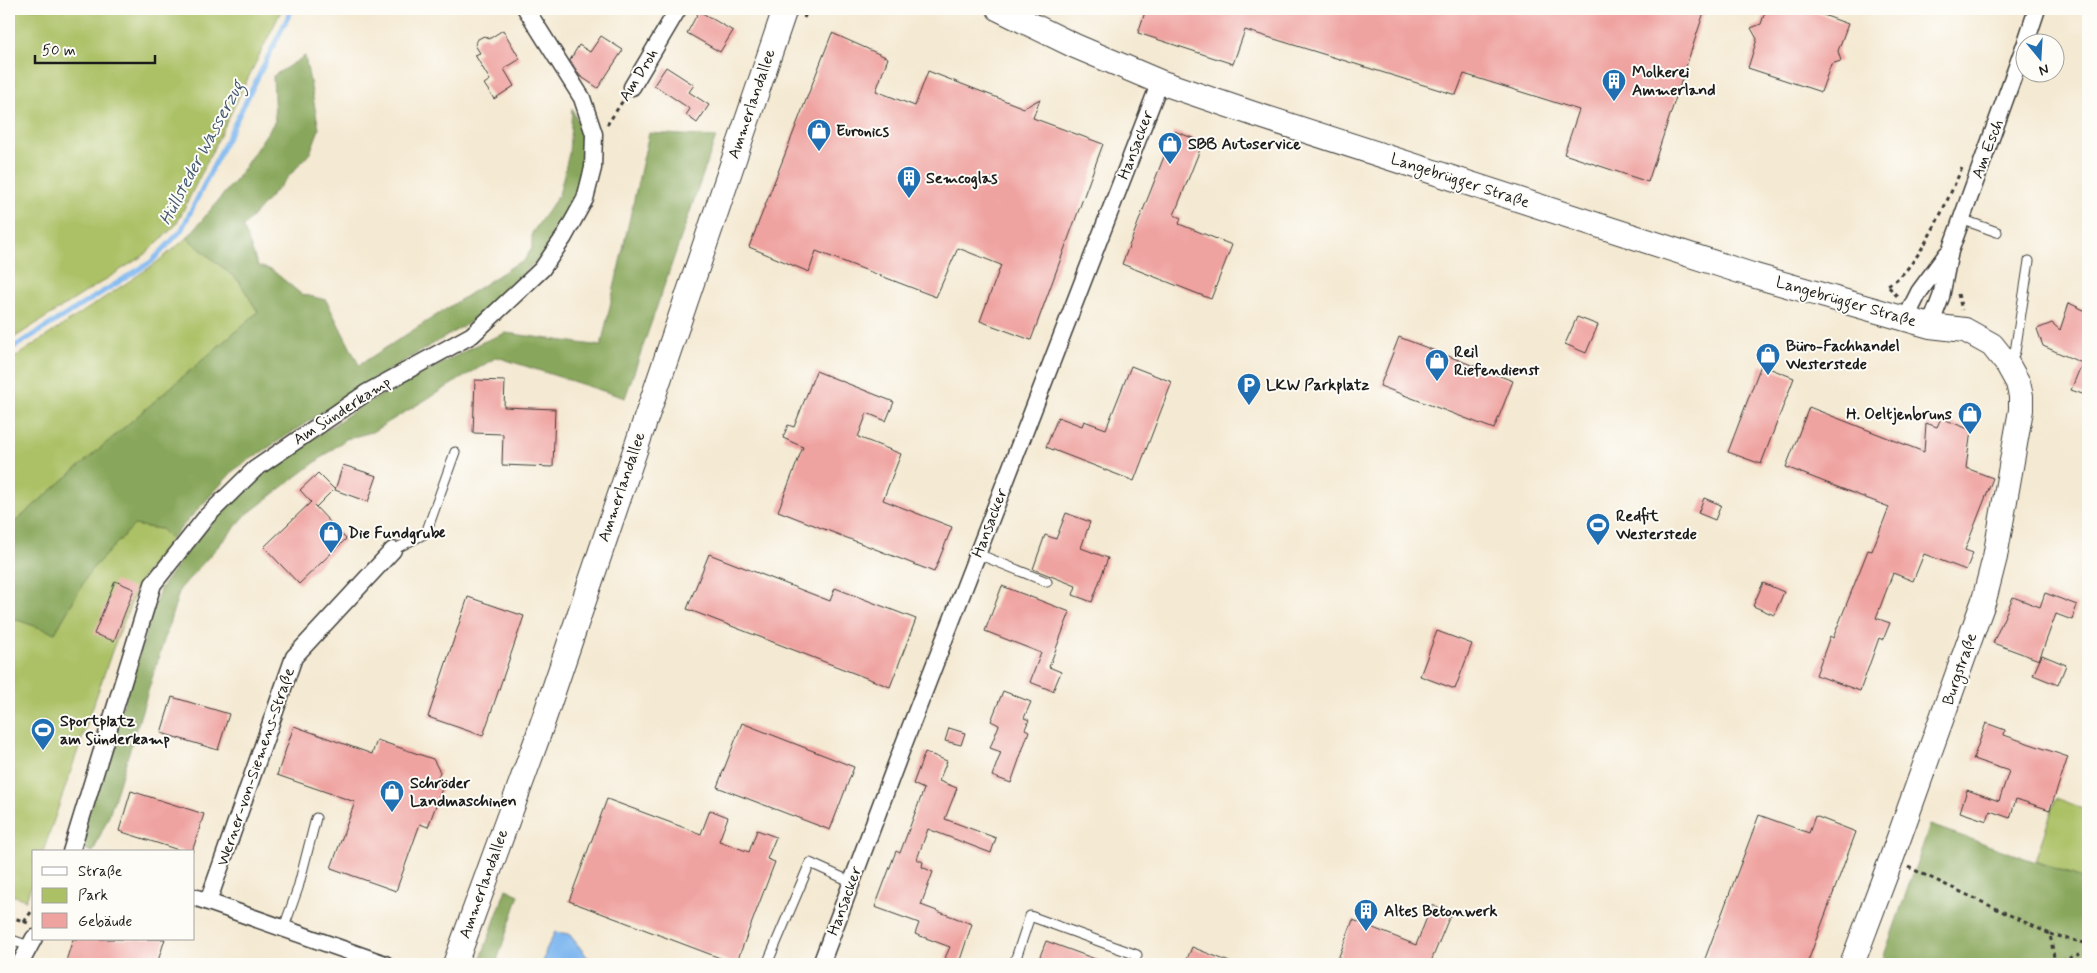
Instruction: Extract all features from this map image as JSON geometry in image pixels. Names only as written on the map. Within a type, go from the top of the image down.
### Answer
[{"type":"street","name":"Am Sünderkamp","points":[[72,850],[153,584],[177,552],[207,516],[255,468],[366,393],[472,335],[542,269],[585,199],[593,168],[594,134],[582,98],[526,9]]},
{"type":"street","name":"Am Droh","points":[[632,88],[678,9]]},
{"type":"street","name":"Ammerlandallee","points":[[455,964],[540,730],[785,9]]},
{"type":"street","name":"Langebrügger Straße","points":[[999,9],[1075,46],[1160,82],[1660,247],[1930,326]]},
{"type":"street","points":[[2029,32],[2036,9]]},
{"type":"street","name":"Am Esch","points":[[1930,326],[1941,297],[1950,251],[2014,74]]},
{"type":"street","name":"Hansacker","points":[[821,964],[1160,82]]},
{"type":"street","name":"Am Esch","points":[[1906,318],[1919,292],[1950,251]]},
{"type":"street","points":[[1930,326],[1956,343],[2008,365]]},
{"type":"street","name":"Burgstraße","points":[[1852,964],[1967,653],[1996,557],[2021,410],[2021,396],[2018,383],[2008,365]]},
{"type":"street","name":"Werner-von-Siemens-Straße","points":[[201,900],[294,657],[394,550]]},
{"type":"street","points":[[201,900],[385,964]]},
{"type":"street","points":[[20,964],[32,942]]},
{"type":"lane","points":[[1961,219],[1997,232]]},
{"type":"lane","points":[[2008,365],[2015,352],[2029,261]]},
{"type":"lane","points":[[394,550],[426,533],[455,452]]},
{"type":"lane","points":[[978,554],[1047,582]]},
{"type":"lane","points":[[283,930],[298,888],[316,818]]},
{"type":"lane","points":[[767,964],[810,863],[852,882]]},
{"type":"lane","points":[[1014,964],[1030,916],[1137,955],[1133,964]]},
{"type":"lane","points":[[9,939],[32,942]]},
{"type":"path","name":"Am Droh","points":[[594,134],[602,133],[632,88]]},
{"type":"path","points":[[1887,285],[1895,282],[1906,272],[1945,204],[1963,165]]},
{"type":"path","points":[[1891,860],[2050,934],[2088,944]]},
{"type":"path","points":[[9,916],[24,922],[32,911]]},
{"type":"path","points":[[2050,934],[2054,964],[2088,951]]},
{"type":"green space","points":[[9,9],[282,9],[176,225],[144,255],[9,341]]},
{"type":"green space","points":[[305,56],[319,129],[310,153],[243,227],[258,266],[272,270],[301,294],[326,300],[359,365],[516,264],[523,262],[532,248],[532,233],[559,195],[569,153],[572,109],[584,135],[586,163],[573,202],[543,255],[472,321],[372,380],[234,470],[171,539],[161,529],[134,525],[90,571],[55,633],[9,617],[9,527],[258,312],[239,281],[187,238],[237,178],[275,121],[273,76]]},
{"type":"green space","points":[[649,133],[716,137],[625,398],[497,357],[372,432],[346,439],[246,515],[180,589],[110,813],[94,850],[78,847],[160,589],[186,553],[236,495],[295,450],[365,404],[480,343],[506,333],[601,346]]},
{"type":"green space","points":[[187,238],[239,281],[258,312],[9,527],[9,361],[152,266]]},
{"type":"green space","name":"Sportplatz am Sünderkamp","points":[[134,525],[161,529],[171,539],[140,581],[112,651],[44,850],[32,850],[32,883],[26,900],[9,894],[9,617],[55,633],[90,571]]},
{"type":"green space","points":[[2056,798],[2088,810],[2088,880],[2035,861]]},
{"type":"green space","points":[[1930,825],[2088,880],[2088,964],[1881,964]]},
{"type":"green space","points":[[506,889],[519,895],[496,964],[479,964]]},
{"type":"water","points":[[555,932],[569,934],[593,964],[543,964],[546,950]]},
{"type":"building","name":"Molkerei Ammerland","points":[[1146,9],[1705,9],[1648,182],[1564,154],[1579,110],[1464,74],[1456,95],[1245,30],[1233,64],[1138,33]]},
{"type":"building","points":[[1766,9],[1807,9],[1848,24],[1838,51],[1841,61],[1831,64],[1821,92],[1748,68],[1757,39],[1751,28],[1761,24]]},
{"type":"building","points":[[699,11],[733,31],[720,52],[687,33]]},
{"type":"building","points":[[503,30],[520,59],[504,69],[514,86],[494,99],[484,84],[490,80],[475,55],[480,53],[475,45],[478,39],[484,36],[489,39]]},
{"type":"building","points":[[832,33],[888,58],[876,91],[915,106],[928,71],[1024,108],[1040,99],[1033,118],[1103,144],[1031,340],[980,321],[1001,265],[958,248],[936,297],[816,251],[809,272],[749,247]]},
{"type":"building","points":[[601,36],[623,50],[598,88],[580,76],[570,60],[579,45],[590,52]]},
{"type":"building","points":[[666,67],[694,85],[689,92],[709,105],[697,123],[686,115],[690,109],[654,85]]},
{"type":"building","points":[[1174,131],[1203,142],[1174,215],[1181,218],[1179,224],[1232,245],[1211,299],[1122,264]]},
{"type":"building","points":[[2069,303],[2088,312],[2088,396],[2071,390],[2082,363],[2043,346],[2037,329],[2052,323],[2060,330]]},
{"type":"building","points":[[1577,317],[1598,325],[1586,353],[1565,344]]},
{"type":"building","points":[[1399,337],[1513,381],[1494,429],[1380,386]]},
{"type":"building","points":[[1761,365],[1794,378],[1761,464],[1728,452]]},
{"type":"building","points":[[1131,366],[1172,382],[1134,481],[1046,447],[1058,417],[1082,426],[1084,421],[1106,429]]},
{"type":"building","points":[[816,371],[894,402],[886,421],[867,413],[858,437],[901,454],[883,500],[952,527],[934,572],[778,511],[803,447],[783,438],[788,425],[794,427]]},
{"type":"building","points":[[475,380],[505,381],[504,407],[555,409],[553,467],[502,465],[503,434],[473,433]]},
{"type":"building","points":[[1809,407],[1924,452],[1926,423],[1937,427],[1941,418],[1971,430],[1966,468],[1993,478],[1965,550],[1973,553],[1966,570],[1924,554],[1913,581],[1893,573],[1876,618],[1890,623],[1883,640],[1879,638],[1860,691],[1816,675],[1830,636],[1833,638],[1868,550],[1872,551],[1889,507],[1786,467]]},
{"type":"building","points":[[343,465],[377,476],[368,502],[335,490]]},
{"type":"building","points":[[318,473],[334,489],[316,507],[314,505],[346,539],[299,584],[264,547],[311,502],[300,490]]},
{"type":"building","points":[[1704,498],[1721,505],[1715,520],[1698,513]]},
{"type":"building","points":[[1066,513],[1090,522],[1081,548],[1108,558],[1092,602],[1073,595],[1076,586],[1033,569],[1045,535],[1056,539]]},
{"type":"building","points":[[709,554],[830,601],[835,588],[916,619],[890,687],[687,609]]},
{"type":"building","points":[[115,581],[134,589],[114,641],[94,634]]},
{"type":"building","points":[[1763,583],[1784,592],[1774,615],[1753,606]]},
{"type":"building","points":[[1002,586],[1070,612],[1049,667],[1061,672],[1053,691],[1030,682],[1041,653],[985,631]]},
{"type":"building","points":[[2045,593],[2077,605],[2072,620],[2056,614],[2039,660],[1993,643],[2013,597],[2040,607]]},
{"type":"building","points":[[468,597],[524,616],[483,736],[428,717]]},
{"type":"building","points":[[1437,631],[1472,644],[1455,689],[1420,676]]},
{"type":"building","points":[[2042,655],[2066,665],[2058,685],[2033,675]]},
{"type":"building","points":[[1003,691],[1031,702],[1024,718],[1029,720],[1025,729],[1029,731],[1011,783],[992,776],[1001,752],[990,748],[999,725],[991,721]]},
{"type":"building","points":[[172,697],[229,714],[218,750],[161,733]]},
{"type":"building","points":[[742,723],[854,767],[830,830],[717,787]]},
{"type":"building","points":[[1986,723],[2005,730],[2004,735],[2068,757],[2050,810],[2016,799],[2010,818],[1990,811],[1987,821],[1960,812],[1967,790],[1999,801],[2009,771],[1973,759]]},
{"type":"building","name":"Schröder Landmaschinen","points":[[294,726],[372,754],[377,740],[433,759],[440,772],[436,783],[443,786],[428,827],[420,824],[396,891],[331,868],[355,802],[277,775]]},
{"type":"building","points":[[949,728],[965,733],[961,745],[945,741]]},
{"type":"building","points":[[925,752],[947,761],[939,781],[957,788],[945,819],[996,838],[991,853],[928,829],[917,859],[923,862],[922,867],[933,872],[921,905],[972,924],[959,963],[945,958],[950,947],[915,934],[919,923],[875,907],[896,851],[900,853],[924,789],[913,784]]},
{"type":"building","points":[[131,791],[204,814],[193,850],[179,850],[119,831]]},
{"type":"building","points":[[607,799],[701,834],[710,810],[728,817],[719,841],[749,852],[757,830],[776,837],[767,859],[775,862],[736,964],[569,901]]},
{"type":"building","points":[[1759,815],[1809,833],[1815,816],[1856,832],[1807,964],[1703,964]]},
{"type":"building","name":"Altes Betonwerk","points":[[1432,905],[1451,913],[1430,964],[1336,964],[1353,920],[1416,945]]},
{"type":"building","points":[[73,940],[165,940],[157,964],[65,964]]},
{"type":"building","points":[[1046,941],[1106,963],[1106,964],[1037,964]]},
{"type":"building","points":[[1192,947],[1232,963],[1232,964],[1185,964]]},
{"type":"waterway","name":"Hüllsteder Wasserzug","points":[[9,350],[151,262],[181,231],[292,9]]},
{"type":"place","name":"Molkerei Ammerland","points":[[1614,102]]},
{"type":"place","name":"Euronics","points":[[819,152]]},
{"type":"place","name":"SBB Autoservice","points":[[1170,165]]},
{"type":"place","name":"Semcoglas","points":[[909,199]]},
{"type":"place","name":"Büro-Fachhandel Westerstede","points":[[1768,376]]},
{"type":"place","name":"Reil Riefendienst","points":[[1437,382]]},
{"type":"place","name":"LKW Parkplatz","points":[[1249,406]]},
{"type":"place","name":"H. Oeltjenbruns","points":[[1970,435]]},
{"type":"place","name":"Redfit Westerstede","points":[[1598,546]]},
{"type":"place","name":"Die Fundgrube","points":[[331,554]]},
{"type":"place","name":"Sportplatz am Sünderkamp","points":[[43,751]]},
{"type":"place","name":"Schröder Landmaschinen","points":[[392,813]]},
{"type":"place","name":"Altes Betonwerk","points":[[1366,932]]}]
